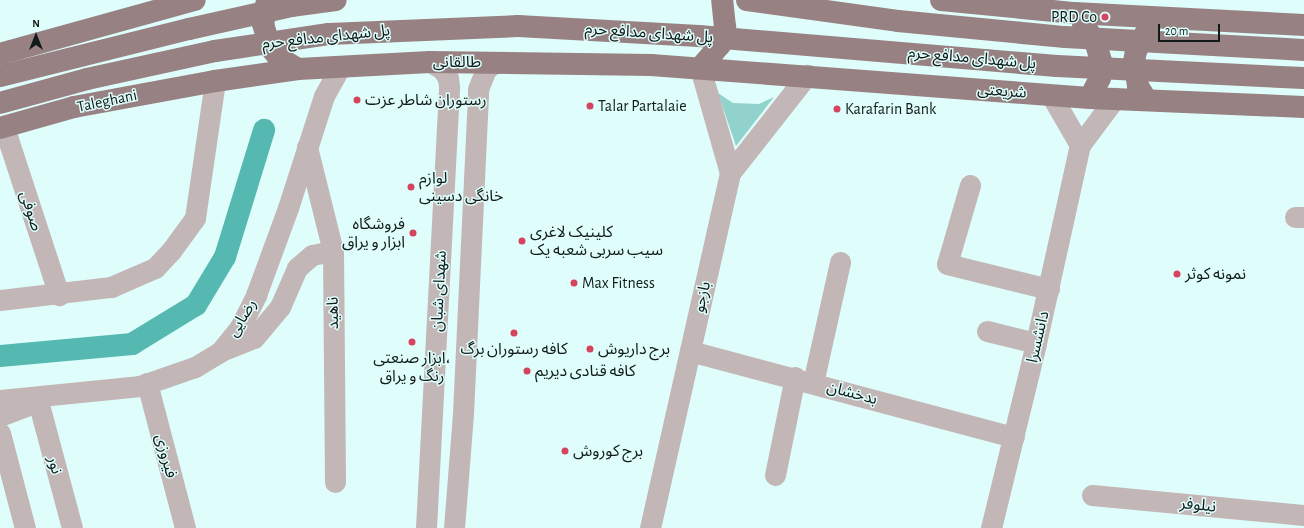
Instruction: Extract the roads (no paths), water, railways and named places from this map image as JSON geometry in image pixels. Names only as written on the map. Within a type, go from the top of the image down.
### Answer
[{"type":"main road","points":[[0,54],[195,0]]},
{"type":"main road","points":[[267,0],[263,24],[270,47],[282,60],[298,69]]},
{"type":"main road","name":"پل شهدای مدافع حرم","points":[[0,76],[189,29],[291,6],[336,0]]},
{"type":"main road","points":[[700,68],[720,45],[725,27],[722,0]]},
{"type":"main road","name":"پل شهدای مدافع حرم","points":[[747,0],[898,20],[1065,37],[1304,50]]},
{"type":"main road","points":[[941,0],[1074,7],[1155,17],[1304,26]]},
{"type":"main road","points":[[1074,7],[1096,41],[1100,53],[1100,78],[1090,98]]},
{"type":"main road","points":[[1146,99],[1136,80],[1134,62],[1142,37],[1155,17]]},
{"type":"main road","name":"پل شهدای مدافع حرم","points":[[0,103],[86,79],[215,51],[329,34],[510,26],[606,29],[1057,66],[1304,78]]},
{"type":"main road","name":"طالقانی","points":[[216,81],[298,69],[340,68],[430,62],[496,62],[700,68]]},
{"type":"main road","name":"شریعتی","points":[[700,68],[1090,98],[1146,99],[1304,107]]},
{"type":"main road","name":"Taleghani","points":[[2,128],[74,107],[216,81]]},
{"type":"street","name":"شهدای شبان","points":[[426,528],[449,87],[448,78],[442,69],[430,62]]},
{"type":"street","name":"شهدای شبان","points":[[454,528],[463,413],[478,89],[486,69],[496,62]]},
{"type":"street","name":"رضایی","points":[[0,400],[147,383],[195,367],[220,352],[240,327],[256,295],[288,208],[306,146],[324,96],[340,68]]},
{"type":"street","name":"بازجو","points":[[650,528],[730,173],[700,68]]},
{"type":"street","points":[[730,173],[806,75]]},
{"type":"street","points":[[0,300],[59,295],[110,287],[155,268],[171,251],[195,218],[216,81]]},
{"type":"street","points":[[1051,95],[1080,145]]},
{"type":"street","name":"دانشسرا","points":[[991,528],[1049,289],[1080,145],[1115,98]]},
{"type":"street","name":"صوفی","points":[[2,128],[59,295]]},
{"type":"street","name":"ناهید","points":[[306,146],[333,251],[335,482]]},
{"type":"street","points":[[970,185],[947,264],[1049,289]]},
{"type":"street","points":[[220,352],[254,338],[280,307],[297,268],[312,255],[333,251]]},
{"type":"street","points":[[775,475],[840,262]]},
{"type":"street","points":[[987,331],[1036,343]]},
{"type":"street","name":"بدخشان","points":[[690,351],[804,380],[1014,437]]},
{"type":"street","name":"فیروزی","points":[[147,383],[185,528]]},
{"type":"street","points":[[0,416],[59,393]]},
{"type":"street","name":"نور","points":[[38,401],[72,528]]},
{"type":"street","points":[[0,433],[25,528]]},
{"type":"street","name":"نیلوفر","points":[[1092,495],[1304,515]]},
{"type":"waterway","points":[[0,356],[132,344],[196,305],[225,257],[264,130]]},
{"type":"place","name":"PRD Co","points":[[1105,17]]},
{"type":"place","name":"رستوران شاطر عزت","points":[[357,100]]},
{"type":"place","name":"Talar Partalaie","points":[[590,106]]},
{"type":"place","name":"Karafarin Bank","points":[[837,109]]},
{"type":"place","name":"لوازم خانگی دسینی","points":[[411,187]]},
{"type":"place","name":"فروشگاه ابزار و یراق","points":[[413,233]]},
{"type":"place","name":"کلینیک لاغری سیب سربی شعبه یک","points":[[522,241]]},
{"type":"place","name":"نمونه کوثر","points":[[1177,274]]},
{"type":"place","name":"Max Fitness","points":[[574,283]]},
{"type":"place","name":"کافه رستوران برگ","points":[[514,333]]},
{"type":"place","name":"ابزار صنعتی، رنگ و یراق","points":[[412,342]]},
{"type":"place","name":"برج داریوش","points":[[590,349]]},
{"type":"place","name":"کافه قنادی دیریم","points":[[527,371]]},
{"type":"place","name":"برج کوروش","points":[[565,451]]}]
